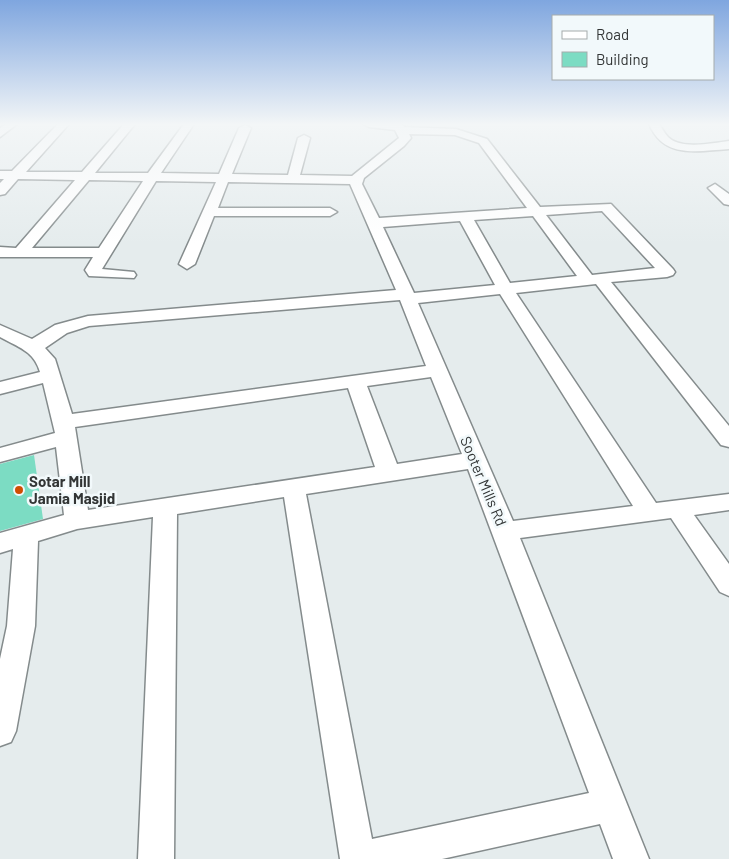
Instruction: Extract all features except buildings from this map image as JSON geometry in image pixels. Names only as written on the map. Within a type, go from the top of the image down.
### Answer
[{"type":"street","points":[[0,191],[25,164]]},
{"type":"street","points":[[20,252],[95,164]]},
{"type":"street","points":[[128,276],[95,273],[93,270],[161,164]]},
{"type":"street","points":[[187,264],[230,164]]},
{"type":"street","points":[[293,179],[297,164]]},
{"type":"street","points":[[0,175],[356,180],[375,164]]},
{"type":"street","points":[[500,164],[536,212],[729,440]]},
{"type":"street","name":"Sooter Mills Rd","points":[[356,180],[476,460],[631,859]]},
{"type":"street","points":[[729,186],[715,188],[729,201]]},
{"type":"street","points":[[34,347],[61,329],[88,321],[505,289],[667,272],[606,207],[373,223]]},
{"type":"street","points":[[210,212],[330,212]]},
{"type":"street","points":[[465,217],[505,289],[650,513]]},
{"type":"street","points":[[0,252],[104,253]]},
{"type":"street","points":[[0,330],[34,347],[46,359],[65,429],[77,520]]},
{"type":"street","points":[[0,455],[65,429],[355,381],[436,370]]},
{"type":"street","points":[[0,388],[50,376]]},
{"type":"street","points":[[355,381],[389,474]]},
{"type":"street","points":[[0,543],[77,520],[294,489],[476,460]]},
{"type":"street","points":[[294,489],[359,859],[611,805]]},
{"type":"street","points":[[505,532],[729,502]]},
{"type":"street","points":[[156,859],[165,508]]},
{"type":"street","points":[[677,509],[729,585]]},
{"type":"street","points":[[0,731],[21,626],[26,535]]},
{"type":"place","name":"Sotar Mill Jamia Masjid","points":[[19,490]]}]
